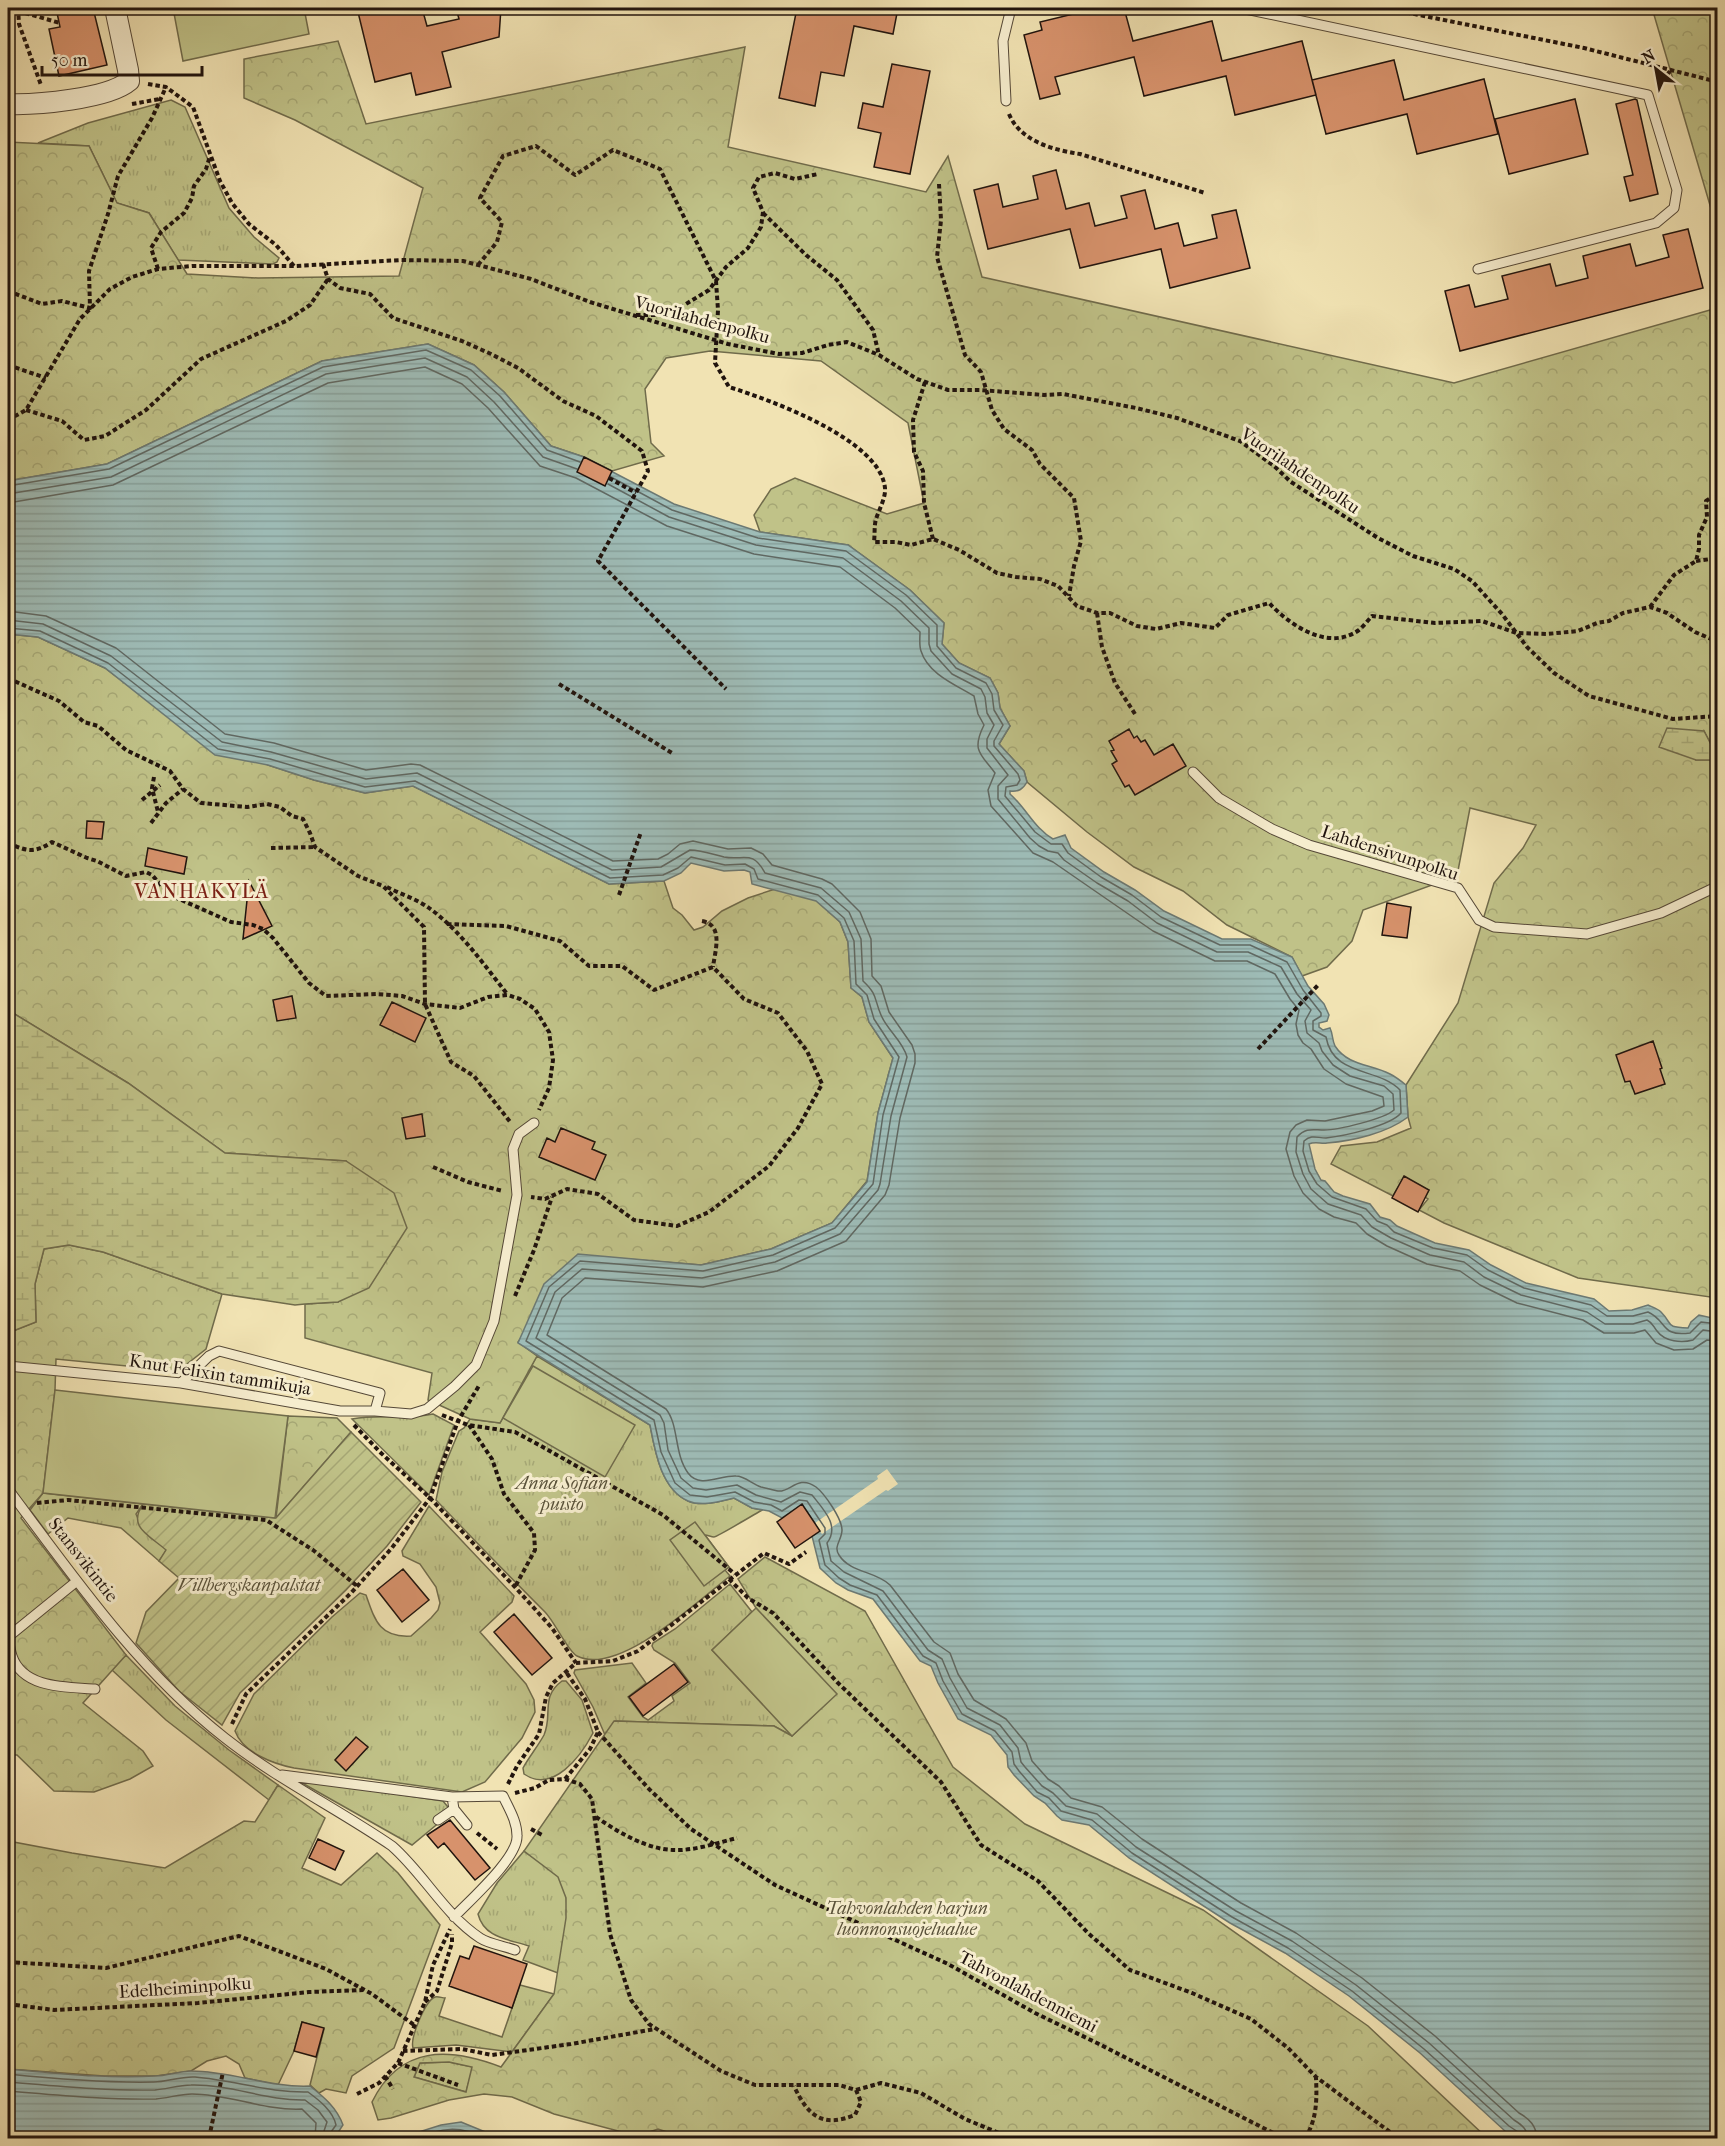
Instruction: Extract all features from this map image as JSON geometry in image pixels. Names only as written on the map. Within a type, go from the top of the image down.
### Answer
[{"type":"street","points":[[8,104],[54,101],[106,93],[120,88],[129,81],[129,70],[115,8]]},
{"type":"lane","points":[[1006,101],[1003,41],[1011,8]]},
{"type":"lane","points":[[1241,8],[1648,95],[1677,190],[1674,208],[1656,223],[1478,269]]},
{"type":"lane","name":"Lahdensivunpolku","points":[[1193,772],[1219,798],[1272,829],[1310,845],[1458,888],[1479,920],[1494,927],[1587,934],[1661,913],[1718,886]]},
{"type":"lane","points":[[427,1409],[476,1365],[494,1321],[517,1195],[513,1149],[519,1134],[534,1123]]},
{"type":"lane","points":[[181,1383],[208,1356],[219,1352],[381,1393],[375,1411]]},
{"type":"lane","name":"Knut Felixin tammikuja","points":[[8,1366],[181,1383],[340,1411],[411,1414],[427,1409]]},
{"type":"lane","name":"Stansvikintie","points":[[8,1489],[77,1581],[134,1650],[179,1697],[225,1738],[392,1846],[408,1860],[454,1917],[482,1939],[515,1950]]},
{"type":"lane","points":[[77,1581],[8,1637],[12,1657],[26,1675],[53,1686],[95,1689]]},
{"type":"lane","points":[[279,1775],[452,1797],[503,1796],[515,1819],[518,1838],[508,1858],[487,1884],[454,1917]]},
{"type":"lane","points":[[452,1797],[454,1809],[467,1825]]},
{"type":"lane","points":[[438,1820],[454,1809]]},
{"type":"path","points":[[1384,8],[1584,48],[1718,82]]},
{"type":"path","points":[[42,88],[19,24],[18,9],[60,23]]},
{"type":"path","points":[[1648,95],[1672,69]]},
{"type":"path","points":[[129,81],[166,87],[193,107],[220,181],[232,203],[249,224],[276,245],[295,267]]},
{"type":"path","points":[[8,291],[42,304],[62,301],[90,308],[88,272],[118,176],[152,118],[166,87]]},
{"type":"path","points":[[1006,101],[1012,120],[1032,140],[1065,152],[1080,154],[1205,193]]},
{"type":"path","points":[[478,265],[497,242],[502,222],[480,198],[503,156],[536,146],[575,175],[613,150],[660,169],[716,281],[715,363],[729,387],[769,400],[839,434],[876,464],[886,489],[875,522],[874,542],[911,545],[933,539],[959,550],[997,573],[1040,579],[1058,586],[1077,606],[1097,613],[1110,613],[1137,626],[1156,628],[1181,623],[1215,628],[1228,615],[1269,603],[1285,619],[1320,636],[1342,638],[1358,630],[1372,616],[1435,623],[1482,621],[1516,633],[1546,634],[1578,632],[1597,623],[1609,621],[1623,613],[1650,607],[1667,613],[1695,632],[1718,642]]},
{"type":"path","points":[[158,269],[151,248],[161,232],[184,213],[192,198],[194,186],[206,169],[211,156]]},
{"type":"path","points":[[818,174],[795,179],[775,173],[759,177],[753,188],[763,212],[806,255],[837,280],[873,330],[879,355]]},
{"type":"path","points":[[939,184],[941,220],[936,257],[964,355],[981,372],[992,410],[1005,429],[1032,450],[1040,464],[1074,498],[1081,541],[1069,597]]},
{"type":"path","points":[[629,315],[660,315],[681,307],[709,290],[726,267],[752,241],[761,227],[763,212]]},
{"type":"path","name":"Vuorilahdenpolku","points":[[8,420],[26,410],[80,319],[110,289],[132,277],[158,269],[192,266],[295,267],[401,260],[463,261],[531,279],[590,302],[717,341],[779,354],[802,353],[848,342],[879,355],[917,379],[948,390],[1063,394],[1177,418],[1240,441],[1274,466],[1291,482],[1378,538],[1413,556],[1454,569],[1472,581],[1554,674],[1589,696],[1673,719],[1718,718]]},
{"type":"path","points":[[323,264],[328,279],[340,288],[370,294],[393,318],[462,341],[518,368],[563,401],[596,416],[642,451],[648,471],[598,561],[726,689]]},
{"type":"path","points":[[26,410],[62,421],[84,440],[105,436],[146,410],[201,359],[286,321],[310,305],[328,279]]},
{"type":"path","points":[[8,365],[46,378]]},
{"type":"path","points":[[925,382],[913,420],[914,452],[923,471],[924,503],[933,539]]},
{"type":"path","points":[[609,478],[636,493]]},
{"type":"path","points":[[1696,561],[1699,535],[1707,517],[1706,501],[1718,493]]},
{"type":"path","points":[[1650,607],[1674,575],[1696,561],[1718,558]]},
{"type":"path","points":[[1097,613],[1102,647],[1115,683],[1135,714]]},
{"type":"path","points":[[8,681],[12,680],[59,701],[84,722],[98,726],[126,750],[170,771],[183,789],[201,803],[247,807],[267,804],[280,807],[292,816],[303,819],[315,847]]},
{"type":"path","points":[[559,684],[672,753]]},
{"type":"path","points":[[154,777],[153,790],[158,813]]},
{"type":"path","points":[[142,800],[160,785]]},
{"type":"path","points":[[151,823],[183,789]]},
{"type":"path","points":[[619,895],[641,832]]},
{"type":"path","points":[[8,843],[28,851],[40,850],[52,842],[126,876],[146,872],[152,875],[170,895],[231,922],[263,929],[273,938],[309,984],[326,996],[377,994],[402,996],[425,1004],[460,1008],[488,997],[508,995],[520,999],[535,1010],[549,1032],[553,1060],[549,1088],[534,1123]]},
{"type":"path","points":[[271,848],[315,847],[358,876],[428,907],[463,938],[508,995]]},
{"type":"path","points":[[383,886],[424,927],[425,1004],[450,1062],[474,1076],[485,1087],[519,1134]]},
{"type":"path","points":[[702,921],[708,922],[714,928],[717,936],[713,967]]},
{"type":"path","points":[[447,924],[506,926],[560,941],[589,966],[622,966],[654,990],[713,967]]},
{"type":"path","points":[[433,1167],[468,1182],[517,1195],[545,1199],[567,1190],[598,1194],[634,1220],[677,1226],[709,1212],[769,1166],[798,1128],[822,1084],[807,1051],[778,1013],[744,999],[713,967]]},
{"type":"path","points":[[1258,1049],[1319,984]]},
{"type":"path","points":[[427,1409],[468,1425],[515,1432],[663,1515],[735,1574]]},
{"type":"path","points":[[340,1411],[430,1498],[515,1587],[552,1628],[576,1663]]},
{"type":"path","points":[[225,1738],[246,1694],[357,1586],[391,1549],[430,1498],[458,1421]]},
{"type":"path","points":[[468,1425],[492,1459],[504,1494],[534,1533],[535,1550],[515,1587]]},
{"type":"path","points":[[19,1504],[68,1500],[266,1520],[313,1550],[357,1586]]},
{"type":"path","points":[[503,1796],[516,1766],[539,1734],[546,1697],[553,1683],[576,1663],[613,1661],[638,1651],[764,1553],[789,1564],[806,1552]]},
{"type":"path","points":[[729,1580],[748,1598],[773,1612],[837,1682],[941,1782],[981,1845],[1038,1881],[1088,1933],[1130,1970],[1192,1993],[1251,2019],[1288,2048],[1316,2077],[1398,2139]]},
{"type":"path","points":[[566,1672],[585,1699],[598,1732],[590,1749],[566,1779]]},
{"type":"path","name":"Tahvonlahdenniemi","points":[[598,1732],[649,1789],[691,1828],[775,1885],[948,1964],[1035,2013],[1283,2139]]},
{"type":"path","points":[[503,1796],[535,1788],[549,1780],[566,1779],[580,1784],[592,1799],[610,1934],[631,2000],[649,2024],[656,2029],[729,2074],[755,2085],[839,2085],[856,2090],[881,2083],[921,2092],[965,2119],[1011,2139]]},
{"type":"path","points":[[596,1817],[610,1827],[650,1846],[674,1850],[713,1845],[737,1838]]},
{"type":"path","points":[[467,1825],[508,1858]]},
{"type":"path","points":[[357,2094],[379,2083],[398,2063],[425,2002],[433,1965],[452,1924],[452,1943],[437,1991],[425,2002]]},
{"type":"path","points":[[8,1962],[106,1968],[239,1936],[326,1970],[364,1990],[414,2025]]},
{"type":"path","name":"Edelheiminpolku","points":[[8,2004],[54,2010],[364,1990]]},
{"type":"path","points":[[403,2051],[462,2049],[492,2055],[656,2029]]},
{"type":"path","points":[[398,2063],[458,2085]]},
{"type":"path","points":[[209,2139],[223,2072]]},
{"type":"path","points":[[385,2076],[393,2089]]},
{"type":"path","points":[[1305,2139],[1317,2104],[1316,2077]]},
{"type":"path","points":[[794,2086],[801,2101],[818,2118],[838,2122],[855,2115],[861,2102],[856,2090]]},
{"type":"green space","points":[[173,8],[304,8],[309,34],[183,61]]},
{"type":"green space","points":[[1652,8],[1717,8],[1717,229]]},
{"type":"green space","points":[[338,41],[366,124],[745,47],[728,147],[926,192],[948,156],[982,277],[1454,383],[1717,308],[1717,756],[1704,731],[1696,760],[1717,760],[1717,1298],[1578,1278],[1444,1223],[1419,1210],[1428,1199],[1425,1197],[1429,1190],[1404,1177],[1393,1196],[1331,1164],[1341,1146],[1377,1142],[1411,1128],[1406,1085],[1458,1003],[1494,883],[1523,848],[1536,825],[1470,808],[1457,876],[1363,910],[1352,941],[1327,967],[1302,976],[1292,957],[1227,925],[1183,891],[1134,867],[1087,832],[1027,782],[1024,771],[999,744],[1010,726],[1000,708],[998,693],[990,678],[959,663],[942,644],[944,623],[910,590],[848,545],[760,532],[754,515],[771,489],[795,478],[887,514],[924,503],[908,423],[821,361],[710,351],[666,358],[645,389],[651,443],[664,456],[612,471],[584,457],[551,446],[504,392],[474,365],[428,344],[322,361],[107,464],[8,481],[8,142],[89,146],[117,203],[149,213],[187,274],[258,278],[399,276],[423,188],[295,120],[244,98],[244,59]]},
{"type":"green space","points":[[171,100],[185,107],[229,208],[254,237],[279,258],[277,262],[273,264],[178,260],[149,213],[117,203],[89,146],[38,143],[88,123]]},
{"type":"green space","points":[[8,634],[38,637],[105,668],[150,702],[268,765],[365,793],[413,786],[609,884],[664,881],[673,908],[694,930],[703,927],[722,911],[748,898],[775,889],[816,900],[840,922],[848,942],[851,988],[862,997],[869,1022],[893,1058],[878,1113],[867,1181],[832,1223],[771,1249],[701,1265],[578,1255],[518,1342],[537,1356],[500,1423],[470,1419],[428,1400],[432,1373],[305,1338],[305,1304],[338,1302],[346,1161],[225,1153],[128,1083],[8,1010]]},
{"type":"green space","points":[[1667,728],[1704,731],[1717,760],[1696,760],[1659,747]]},
{"type":"green space","points":[[8,1010],[128,1083],[225,1153],[346,1161],[394,1193],[407,1228],[369,1288],[338,1302],[295,1305],[222,1294],[103,1252],[69,1245],[44,1249],[35,1284],[36,1322],[8,1333]]},
{"type":"green space","points":[[69,1245],[103,1252],[222,1294],[206,1349],[178,1371],[56,1359],[55,1390],[43,1493],[21,1518],[126,1655],[83,1703],[143,1751],[153,1766],[130,1779],[94,1792],[54,1791],[17,1755],[8,1755],[8,1333],[36,1322],[35,1284],[44,1249]]},
{"type":"green space","name":"Anna Sofian puisto","points":[[537,1356],[650,1425],[665,1479],[679,1495],[693,1503],[711,1503],[734,1498],[752,1508],[762,1510],[717,1536],[705,1535],[729,1567],[725,1570],[730,1576],[657,1633],[614,1656],[594,1660],[573,1653],[545,1612],[436,1500],[442,1472],[459,1431],[470,1419],[500,1423]]},
{"type":"green space","points":[[533,1366],[635,1425],[605,1477],[503,1418]]},
{"type":"green space","points":[[55,1390],[288,1416],[275,1518],[43,1493]]},
{"type":"green space","points":[[433,1414],[454,1425],[429,1495],[352,1419],[413,1417]]},
{"type":"green space","points":[[288,1416],[337,1418],[351,1432],[276,1518]]},
{"type":"green space","name":"Villbergskanpalstat","points":[[351,1432],[421,1502],[387,1546],[346,1590],[240,1693],[222,1725],[179,1691],[136,1643],[146,1612],[179,1578],[159,1561],[166,1550],[142,1530],[137,1519],[139,1512],[143,1504],[276,1518]]},
{"type":"green space","points":[[43,1493],[143,1504],[136,1514],[143,1530],[167,1550],[159,1561],[121,1528],[68,1518],[48,1534],[30,1510]]},
{"type":"green space","points":[[429,1506],[514,1596],[512,1602],[480,1632],[526,1684],[534,1700],[535,1712],[522,1738],[485,1782],[462,1792],[294,1768],[277,1764],[245,1746],[235,1731],[254,1694],[332,1617],[360,1593],[366,1595],[372,1613],[380,1626],[392,1634],[401,1636],[411,1636],[438,1610],[440,1603],[436,1587],[420,1564],[403,1556],[402,1551]]},
{"type":"green space","points":[[695,1522],[729,1567],[704,1586],[670,1540]]},
{"type":"green space","name":"Tahvonlahden harjun luonnonsuojelualue","points":[[765,1557],[865,1611],[953,1767],[1025,1824],[1203,1910],[1368,2026],[1487,2138],[686,2138],[658,2129],[637,2136],[554,2114],[512,2097],[484,2094],[449,2100],[378,2120],[372,2102],[383,2083],[397,2070],[411,2061],[445,2054],[482,2060],[501,2067],[554,1994],[566,1918],[566,1898],[558,1877],[524,1851],[614,1721],[774,1726],[792,1736],[836,1694],[756,1608],[738,1579]],"holes":[[[449,2062],[472,2067],[466,2092],[414,2077],[420,2063]]]},
{"type":"green space","points":[[730,1584],[752,1612],[712,1650],[792,1736],[774,1726],[615,1721],[605,1735],[574,1673],[575,1670],[632,1663],[646,1683],[628,1697],[643,1717],[648,1720],[674,1701],[672,1696],[690,1683],[675,1663],[654,1650],[653,1643],[675,1629]]},
{"type":"green space","points":[[756,1608],[837,1694],[792,1736],[712,1650]]},
{"type":"green space","points":[[126,1655],[175,1706],[229,1750],[278,1785],[269,1800],[166,1720],[112,1670]]},
{"type":"green space","points":[[562,1681],[566,1681],[582,1700],[593,1733],[581,1752],[565,1770],[545,1779],[535,1779],[524,1774],[523,1768],[544,1735],[551,1693]]},
{"type":"green space","points":[[295,1779],[443,1801],[452,1812],[412,1845]]},
{"type":"green space","points":[[278,1785],[325,1818],[302,1868],[341,1885],[377,1853],[398,1873],[440,1925],[394,2048],[352,2076],[346,2093],[326,2089],[319,2093],[310,2085],[324,2029],[302,2022],[294,2051],[278,2085],[245,2078],[239,2064],[226,2056],[207,2061],[191,2071],[156,2076],[104,2076],[8,2069],[8,1841],[165,1868],[244,1821],[255,1822]]},
{"type":"green space","points":[[524,1851],[555,1872],[563,1885],[567,1910],[565,1937],[558,1973],[523,1960],[529,1946],[491,1933],[481,1922],[478,1914],[497,1883]]},
{"type":"green space","points":[[520,1985],[554,1994],[512,2052],[456,2045],[413,2048],[419,2020],[427,2005],[436,1997],[445,1998],[439,2016],[502,2037]]},
{"type":"green space","points":[[449,2062],[473,2067],[466,2092],[414,2077],[420,2063]]},
{"type":"water","points":[[428,344],[474,365],[504,392],[551,446],[584,457],[674,504],[760,532],[848,545],[910,590],[944,623],[942,644],[959,663],[990,678],[998,693],[1000,708],[1010,726],[999,744],[1024,771],[1027,782],[1020,790],[1010,791],[1010,794],[1041,830],[1053,839],[1065,835],[1071,848],[1164,911],[1222,939],[1251,939],[1292,957],[1308,986],[1324,1004],[1329,1015],[1327,1021],[1319,1023],[1319,1027],[1323,1030],[1330,1028],[1334,1044],[1340,1053],[1353,1061],[1390,1074],[1406,1085],[1408,1117],[1400,1123],[1359,1138],[1309,1144],[1315,1169],[1321,1180],[1325,1181],[1334,1192],[1370,1204],[1380,1217],[1435,1243],[1469,1250],[1491,1265],[1526,1283],[1594,1299],[1609,1311],[1632,1310],[1648,1305],[1660,1311],[1672,1326],[1680,1328],[1688,1328],[1699,1315],[1717,1319],[1717,2138],[1518,2138],[1506,2132],[1420,2053],[1349,1996],[1285,1953],[1230,1923],[1129,1858],[1089,1825],[1062,1820],[1045,1803],[1034,1796],[1008,1767],[1007,1755],[991,1735],[958,1719],[931,1666],[920,1661],[873,1599],[836,1583],[820,1568],[812,1536],[820,1530],[802,1505],[782,1518],[769,1511],[752,1508],[734,1498],[705,1503],[688,1501],[671,1488],[665,1479],[657,1457],[650,1425],[518,1343],[544,1284],[578,1254],[701,1265],[771,1249],[832,1223],[867,1182],[878,1113],[893,1058],[869,1022],[862,997],[851,988],[848,942],[840,922],[816,901],[752,884],[750,872],[744,870],[724,871],[691,863],[681,873],[664,881],[609,884],[413,786],[365,793],[268,765],[215,755],[105,668],[38,637],[8,634],[8,481],[107,464],[322,361]]},
{"type":"water","points":[[8,2069],[118,2077],[160,2076],[186,2071],[206,2072],[280,2084],[310,2086],[334,2108],[343,2125],[337,2134],[338,2138],[8,2138]]},
{"type":"water","points":[[461,2122],[500,2138],[400,2138],[441,2125]]},
{"type":"pier","points":[[887,1469],[898,1484],[822,1534],[815,1523],[878,1479],[877,1476]]},
{"type":"building","points":[[56,8],[93,8],[107,65],[59,76],[49,29],[60,27]]},
{"type":"building","points":[[357,8],[422,8],[427,26],[459,19],[456,8],[501,8],[499,37],[442,52],[451,87],[416,95],[411,73],[375,82]]},
{"type":"building","points":[[797,8],[898,8],[893,34],[854,26],[844,76],[821,72],[815,106],[779,98]]},
{"type":"building","points":[[1098,8],[1124,8],[1133,41],[1212,21],[1222,61],[1302,41],[1316,95],[1235,115],[1226,76],[1144,96],[1134,57],[1055,77],[1060,94],[1040,99],[1024,35],[1042,30],[1040,22]]},
{"type":"building","points":[[1394,60],[1404,100],[1484,79],[1498,134],[1417,154],[1407,114],[1326,134],[1312,80]]},
{"type":"building","points":[[892,64],[930,71],[910,174],[874,167],[881,133],[858,128],[863,103],[883,107]]},
{"type":"building","points":[[1575,99],[1588,154],[1509,174],[1495,119]]},
{"type":"building","points":[[1635,99],[1658,194],[1630,201],[1624,177],[1633,175],[1616,104]]},
{"type":"building","points":[[1056,170],[1066,209],[1089,203],[1095,226],[1127,218],[1121,196],[1145,190],[1155,229],[1178,223],[1184,246],[1217,238],[1212,215],[1236,210],[1250,268],[1170,288],[1161,249],[1080,268],[1070,229],[988,249],[974,190],[998,184],[1003,207],[1038,199],[1033,176]]},
{"type":"building","points":[[1688,229],[1703,288],[1460,351],[1445,291],[1469,285],[1475,307],[1508,299],[1502,276],[1550,264],[1556,286],[1588,278],[1583,256],[1630,244],[1636,266],[1669,257],[1663,235]]},
{"type":"building","points":[[584,457],[612,471],[605,486],[577,472]]},
{"type":"building","points":[[1129,729],[1134,738],[1137,736],[1141,742],[1145,740],[1154,755],[1173,744],[1186,766],[1135,795],[1129,785],[1125,787],[1112,764],[1117,761],[1111,751],[1114,750],[1109,741]]},
{"type":"building","points":[[87,821],[104,822],[102,839],[86,838]]},
{"type":"building","points":[[148,848],[187,857],[184,874],[145,866]]},
{"type":"building","points":[[249,881],[272,926],[243,939]]},
{"type":"building","points":[[1387,903],[1411,907],[1407,938],[1382,935]]},
{"type":"building","points":[[292,996],[296,1018],[277,1021],[273,1000]]},
{"type":"building","points":[[392,1002],[426,1018],[415,1042],[380,1025]]},
{"type":"building","points":[[1653,1041],[1665,1084],[1635,1094],[1630,1081],[1625,1082],[1616,1055]]},
{"type":"building","points":[[422,1114],[425,1136],[406,1139],[402,1118]]},
{"type":"building","points":[[561,1128],[595,1142],[592,1149],[606,1155],[595,1180],[539,1157],[547,1138],[555,1142]]},
{"type":"building","points":[[1404,1176],[1429,1190],[1418,1212],[1392,1198]]},
{"type":"building","points":[[802,1504],[820,1531],[795,1548],[777,1522]]},
{"type":"building","points":[[403,1569],[429,1600],[402,1622],[377,1590]]},
{"type":"building","points":[[514,1614],[552,1658],[532,1675],[494,1632]]},
{"type":"building","points":[[674,1664],[688,1682],[643,1716],[629,1697]]},
{"type":"building","points":[[356,1737],[368,1747],[346,1771],[335,1760]]},
{"type":"building","points":[[450,1820],[490,1868],[475,1880],[444,1843],[438,1848],[427,1835]]},
{"type":"building","points":[[318,1839],[344,1851],[335,1870],[309,1858]]},
{"type":"building","points":[[474,1946],[527,1964],[512,2008],[449,1986],[460,1956],[469,1959]]},
{"type":"building","points":[[302,2022],[324,2028],[316,2057],[294,2051]]},
{"type":"district","name":"VANHAKYLÄ","points":[[202,891]]}]
